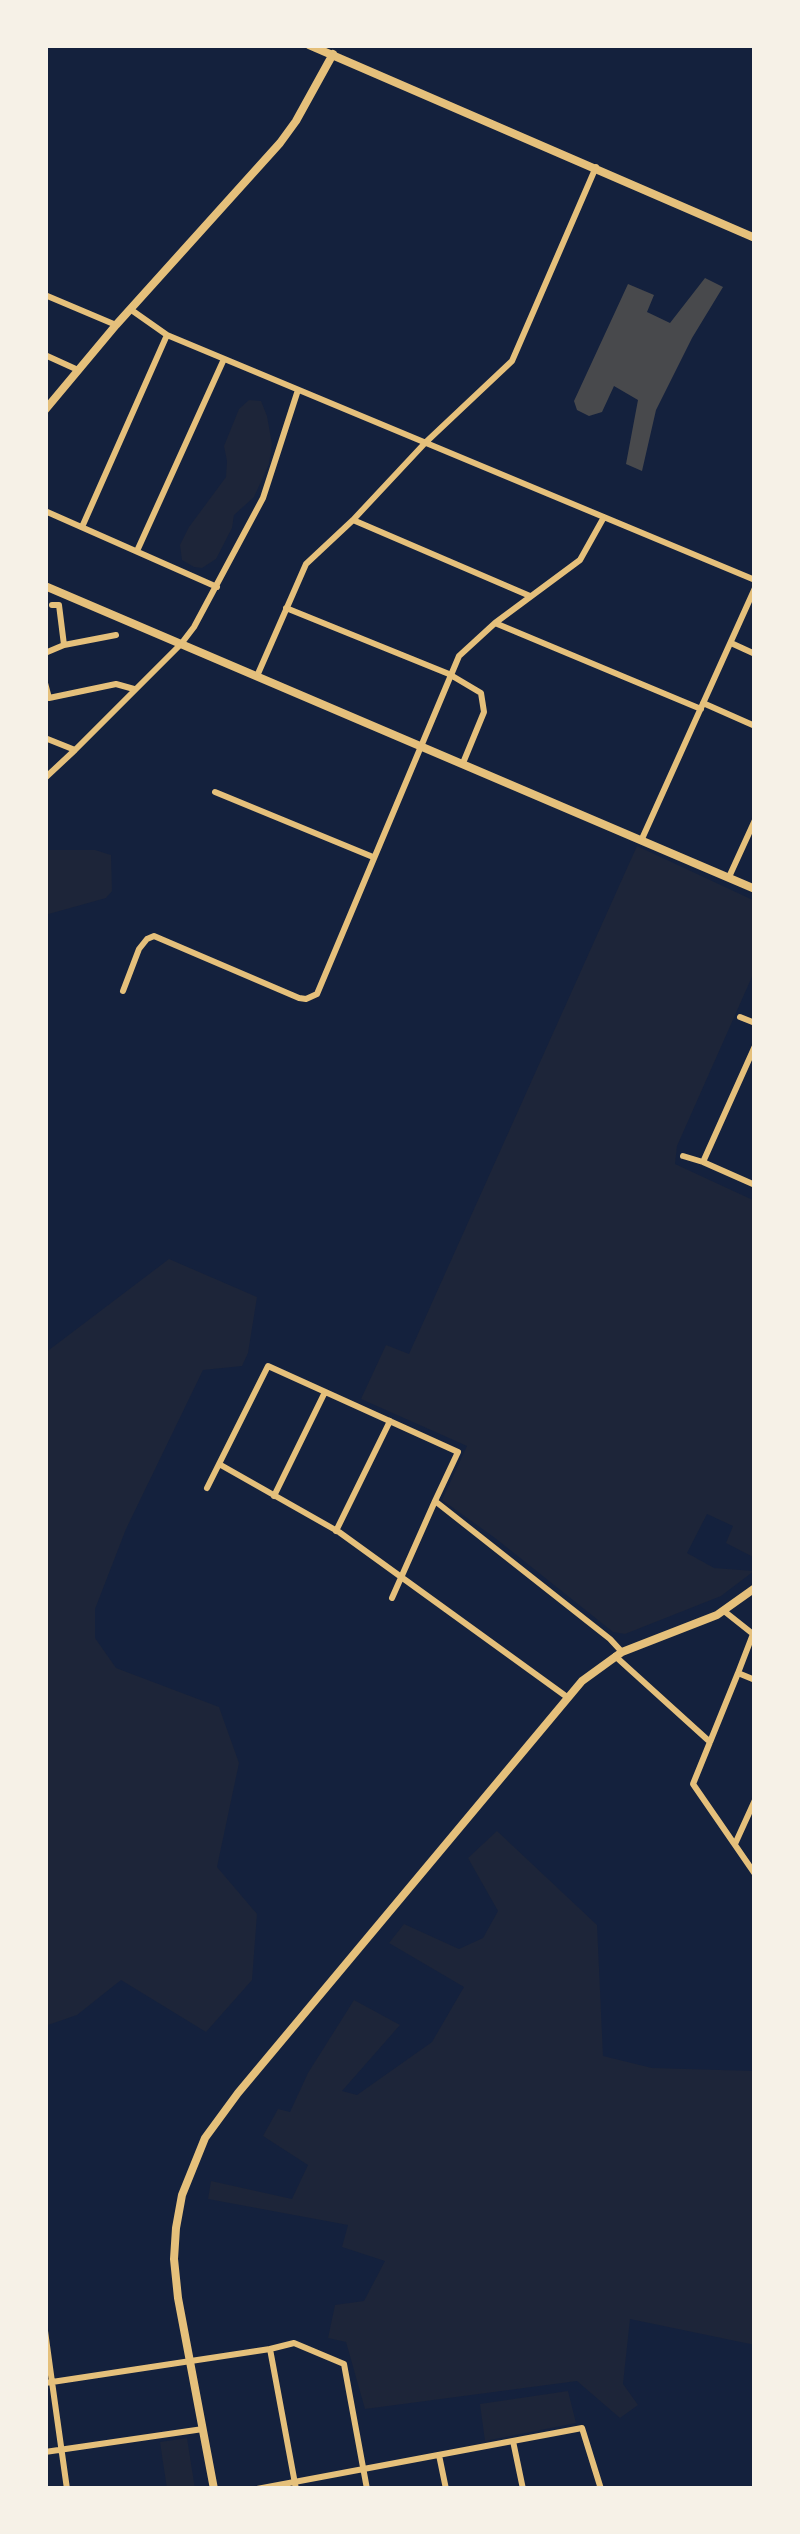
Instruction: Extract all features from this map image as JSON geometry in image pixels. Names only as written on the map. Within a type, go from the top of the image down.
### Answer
[{"type":"street","points":[[309,45],[755,238]]},
{"type":"street","points":[[45,410],[280,144],[332,54]]},
{"type":"street","points":[[257,676],[306,564],[425,443],[512,362],[596,167]]},
{"type":"street","points":[[45,295],[116,326]]},
{"type":"street","points":[[130,310],[167,335],[755,580]]},
{"type":"street","points":[[82,527],[167,335]]},
{"type":"street","points":[[45,356],[78,370]]},
{"type":"street","points":[[137,551],[224,359]]},
{"type":"street","points":[[45,778],[181,644],[264,498],[298,390]]},
{"type":"street","points":[[45,511],[217,586]]},
{"type":"street","points":[[124,990],[139,949],[154,936],[299,998],[312,998],[322,982],[448,674],[466,647],[580,560],[604,517]]},
{"type":"street","points":[[353,520],[531,597]]},
{"type":"street","points":[[45,586],[755,889]]},
{"type":"street","points":[[641,840],[755,588]]},
{"type":"street","points":[[48,606],[59,592]]},
{"type":"street","points":[[48,606],[59,605],[64,645]]},
{"type":"street","points":[[286,608],[448,674],[482,692],[486,704],[463,764]]},
{"type":"street","points":[[495,622],[755,726]]},
{"type":"street","points":[[45,654],[64,645],[116,635]]},
{"type":"street","points":[[731,643],[755,654]]},
{"type":"street","points":[[45,683],[49,698],[116,684],[135,689]]},
{"type":"street","points":[[45,738],[74,750]]},
{"type":"street","points":[[215,792],[373,857]]},
{"type":"street","points":[[729,877],[755,820]]},
{"type":"street","points":[[740,1017],[755,1024]]},
{"type":"street","points":[[703,1162],[755,1046]]},
{"type":"street","points":[[683,1156],[754,1182]]},
{"type":"street","points":[[207,1488],[268,1366],[458,1452],[392,1598]]},
{"type":"street","points":[[274,1496],[325,1392]]},
{"type":"street","points":[[336,1531],[390,1421]]},
{"type":"street","points":[[219,1464],[336,1531],[567,1697]]},
{"type":"street","points":[[435,1501],[610,1639],[619,1654],[710,1742]]},
{"type":"street","points":[[214,2489],[178,2298],[176,2228],[188,2177],[205,2138],[238,2093],[567,1697],[595,1669],[619,1654],[724,1610],[755,1588]]},
{"type":"street","points":[[724,1610],[753,1634],[692,1784],[755,1874]]},
{"type":"street","points":[[738,1673],[755,1680]]},
{"type":"street","points":[[735,1845],[755,1800]]},
{"type":"street","points":[[45,2331],[49,2382],[67,2489]]},
{"type":"street","points":[[49,2382],[294,2343],[344,2364],[368,2489]]},
{"type":"street","points":[[270,2349],[296,2485]]},
{"type":"street","points":[[256,2489],[296,2485],[582,2428],[600,2489]]},
{"type":"street","points":[[45,2452],[203,2430]]},
{"type":"street","points":[[513,2441],[523,2489]]},
{"type":"street","points":[[439,2455],[446,2489]]},
{"type":"shaded area","points":[[249,400],[261,401],[267,416],[272,444],[269,464],[254,497],[234,515],[232,528],[216,559],[202,568],[194,567],[182,560],[180,545],[226,477],[224,446],[239,409]]},
{"type":"shaded area","points":[[637,846],[755,901],[755,970],[677,1146],[675,1164],[755,1201],[755,1558],[726,1543],[733,1526],[707,1514],[687,1553],[714,1568],[754,1571],[721,1596],[625,1634],[613,1632],[442,1500],[467,1446],[361,1399],[386,1345],[409,1354]]},
{"type":"shaded area","points":[[45,850],[95,850],[111,855],[112,891],[106,898],[45,915]]},
{"type":"shaded area","points":[[169,1259],[257,1297],[248,1353],[242,1366],[203,1370],[126,1529],[95,1609],[95,1638],[116,1668],[219,1707],[239,1763],[217,1867],[257,1914],[252,1980],[206,2032],[121,1980],[77,2015],[45,2026],[45,1353]]},
{"type":"shaded area","points":[[497,1831],[597,1925],[603,2056],[652,2068],[755,2071],[755,2345],[630,2319],[623,2384],[638,2405],[620,2418],[577,2381],[365,2409],[346,2342],[328,2338],[335,2305],[364,2301],[385,2261],[342,2247],[348,2225],[208,2199],[211,2181],[292,2199],[308,2165],[263,2136],[278,2109],[290,2112],[308,2073],[354,2000],[400,2025],[342,2091],[357,2095],[432,2042],[464,1987],[389,1943],[404,1924],[459,1949],[483,1938],[498,1911],[468,1858]]},
{"type":"shaded area","points":[[568,2391],[576,2423],[485,2441],[480,2404]]},
{"type":"shaded area","points":[[187,2438],[195,2489],[167,2489],[160,2442]]},
{"type":"building","points":[[705,278],[723,287],[656,410],[642,471],[626,464],[638,400],[614,386],[602,412],[589,416],[577,410],[574,401],[628,284],[654,295],[647,312],[670,323]]}]
